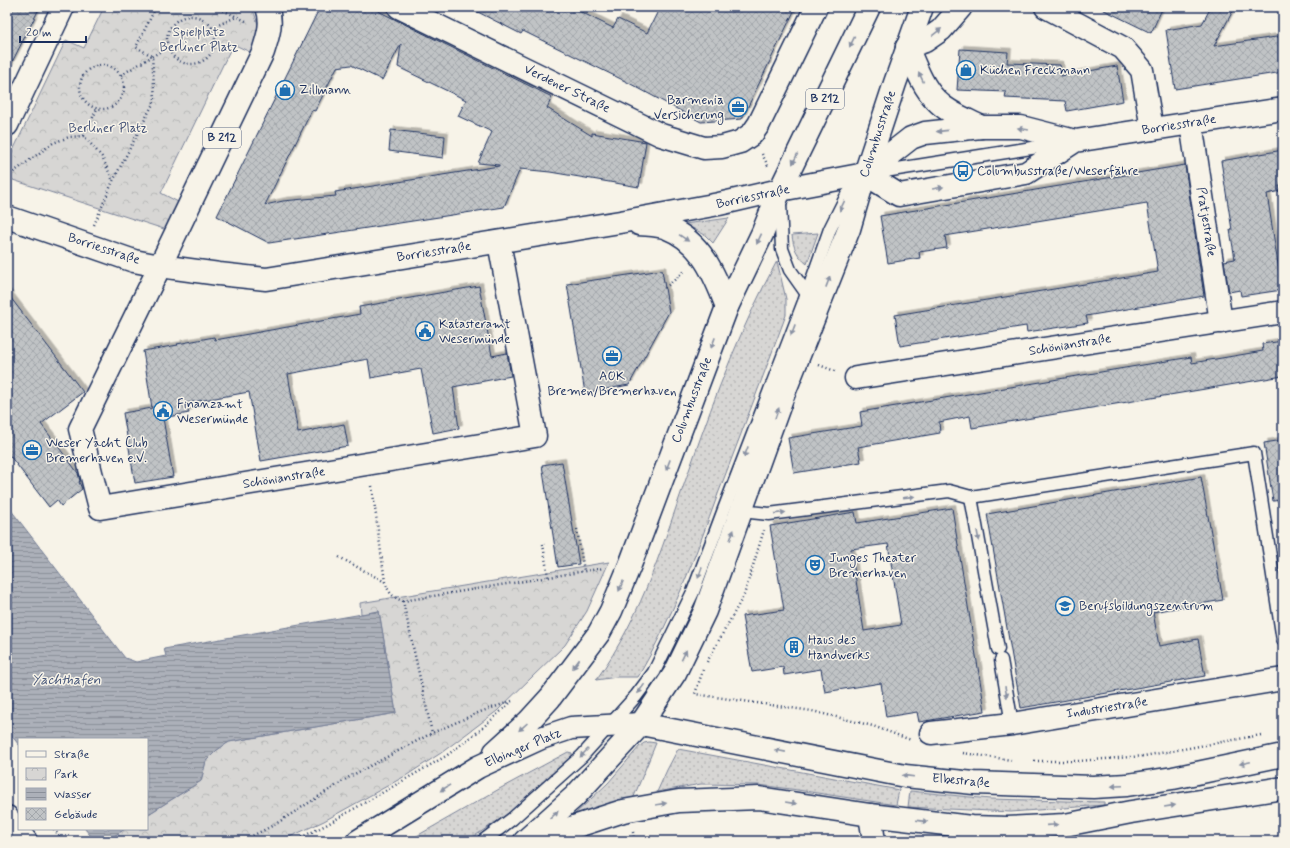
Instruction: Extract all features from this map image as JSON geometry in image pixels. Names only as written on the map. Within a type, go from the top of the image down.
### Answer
[{"type":"main road","points":[[7,125],[63,7]]},
{"type":"main road","name":"B 212","points":[[160,266],[263,52],[270,32],[270,16],[267,7]]},
{"type":"main road","name":"Verdener Straße","points":[[399,7],[661,135],[704,148],[722,147],[746,138]]},
{"type":"main road","points":[[746,138],[759,124],[816,7]]},
{"type":"main road","name":"Columbusstraße","points":[[478,767],[529,722],[550,698],[599,633],[611,610],[633,557],[727,306],[763,232],[780,190],[869,7]]},
{"type":"main road","name":"Columbusstraße","points":[[641,724],[675,673],[705,611],[782,398],[849,229],[865,174],[907,47],[922,7]]},
{"type":"main road","points":[[907,47],[925,41],[941,30],[960,7]]},
{"type":"main road","points":[[1046,7],[1123,48],[1138,64],[1142,70],[1152,129]]},
{"type":"main road","name":"Borriesstraße","points":[[907,47],[926,86],[936,100],[952,113],[981,127]]},
{"type":"main road","name":"Borriesstraße","points":[[7,217],[134,261],[160,266],[266,279],[620,222],[719,204],[780,190],[865,174],[911,138],[925,133],[981,127],[1021,127],[1075,141],[1283,109]]},
{"type":"main road","name":"Pratjestraße","points":[[1191,123],[1220,322]]},
{"type":"main road","name":"Borriesstraße","points":[[865,174],[899,195],[1026,173],[1075,141]]},
{"type":"main road","points":[[620,222],[666,228],[687,239],[704,256],[717,280],[727,306]]},
{"type":"main road","name":"Schönianstraße","points":[[160,266],[80,429],[100,508],[534,436],[499,242]]},
{"type":"main road","name":"Schönianstraße","points":[[856,378],[1283,312]]},
{"type":"main road","name":"Industriestraße","points":[[924,737],[1012,724],[1283,679]]},
{"type":"main road","points":[[525,841],[575,796],[641,724]]},
{"type":"main road","name":"Elbinger Platz","points":[[358,841],[478,767],[541,738],[571,728],[641,724]]},
{"type":"main road","name":"Elbestraße","points":[[641,724],[905,776],[974,783],[1092,787],[1127,785],[1173,778],[1283,755]]},
{"type":"main road","points":[[546,841],[571,828],[623,811],[679,801],[759,798],[870,815],[978,827],[1007,828],[1065,825],[1132,812],[1283,788]]},
{"type":"main road","points":[[870,815],[874,841]]},
{"type":"main road","points":[[7,817],[26,841]]},
{"type":"lane","points":[[483,841],[512,819],[582,756],[636,696],[654,672],[693,592],[807,294],[830,229],[847,196],[865,174]]},
{"type":"lane","points":[[780,190],[782,249],[790,270],[807,294]]},
{"type":"lane","points":[[741,511],[769,514],[949,492],[971,497],[1254,453],[1283,640]]},
{"type":"lane","points":[[971,497],[1012,724]]},
{"type":"path","points":[[152,56],[136,47],[156,7]]},
{"type":"path","points":[[216,7],[270,32]]},
{"type":"path","points":[[193,16],[207,22],[212,28],[215,36],[215,44],[212,52],[207,58],[200,62],[189,64],[177,60],[168,47],[167,39],[169,32],[178,20],[185,17],[193,16]]},
{"type":"path","points":[[212,28],[236,16]]},
{"type":"path","points":[[121,75],[168,47]]},
{"type":"path","points":[[85,244],[113,181],[155,100],[152,56]]},
{"type":"path","points":[[102,64],[116,69],[121,75],[125,89],[118,102],[112,107],[97,109],[85,101],[80,88],[81,81],[88,70],[94,66],[102,64]]},
{"type":"path","points":[[84,136],[97,109]]},
{"type":"path","points":[[84,136],[102,158],[113,181]]},
{"type":"path","points":[[7,177],[53,144],[69,137],[84,136]]},
{"type":"path","points":[[746,138],[780,190]]},
{"type":"path","points":[[369,463],[385,582],[389,593],[395,598],[403,601],[590,570]]},
{"type":"path","points":[[577,529],[584,571]]},
{"type":"path","points":[[543,544],[548,577]]},
{"type":"path","points":[[339,557],[385,582]]},
{"type":"path","points":[[403,601],[432,733]]},
{"type":"path","points":[[695,694],[812,711],[873,726],[902,738],[924,737]]},
{"type":"path","points":[[242,841],[274,825],[351,776],[432,733],[480,712],[512,701],[479,731],[446,756],[326,825],[294,841]]},
{"type":"path","points":[[1031,761],[1078,761],[1144,756],[1268,734]]},
{"type":"path","points":[[959,752],[1015,761]]},
{"type":"path","points":[[55,830],[63,841]]},
{"type":"path","points":[[634,841],[632,831],[640,830]]},
{"type":"green space","name":"Berliner Platz","points":[[104,7],[252,7],[259,27],[252,53],[233,44],[161,193],[180,203],[167,230],[13,180],[7,173],[7,163],[66,40],[84,48]]},
{"type":"green space","points":[[729,218],[713,243],[705,235],[685,224]]},
{"type":"green space","points":[[818,233],[807,264],[796,251],[792,235]]},
{"type":"green space","points":[[777,261],[786,299],[786,315],[701,541],[682,587],[662,633],[638,677],[617,677],[596,680],[628,628],[641,601],[720,385],[752,310]]},
{"type":"green space","points":[[609,562],[587,611],[565,645],[497,711],[441,753],[407,775],[324,821],[281,841],[106,841],[123,830],[148,830],[148,814],[201,781],[206,761],[217,750],[229,742],[396,713],[379,611],[361,614],[360,603]]},
{"type":"green space","points":[[649,742],[656,743],[633,799],[576,818],[575,814],[608,783],[640,746]]},
{"type":"green space","points":[[678,749],[899,790],[896,805],[758,785],[701,784],[657,792]]},
{"type":"green space","points":[[568,752],[572,753],[572,756],[539,788],[511,812],[467,841],[408,841],[501,788]]},
{"type":"green space","points":[[910,791],[990,799],[1104,802],[1104,805],[1011,812],[908,807]]},
{"type":"water","name":"Yachthafen","points":[[7,505],[125,658],[136,662],[166,656],[164,649],[379,611],[396,713],[229,742],[217,750],[206,761],[201,781],[148,814],[148,738],[18,738],[18,744],[7,730]]},
{"type":"water","points":[[86,830],[123,830],[106,841],[95,841]]},
{"type":"building","points":[[7,7],[40,7],[7,72]]},
{"type":"building","points":[[320,7],[370,7],[552,97],[547,108],[592,136],[592,133],[646,142],[639,187],[550,172],[520,169],[504,207],[269,243],[217,216]],"holes":[[[401,44],[398,67],[466,100],[458,116],[492,132],[478,163],[499,166],[335,192],[336,196],[283,201],[265,205],[312,110],[315,111],[337,67],[351,65],[382,80]]]},
{"type":"building","points":[[468,7],[571,7],[613,28],[618,19],[647,33],[660,7],[796,7],[742,119],[701,122],[627,82],[523,31],[521,34]]},
{"type":"building","points":[[1098,7],[1163,7],[1151,33]]},
{"type":"building","points":[[1211,7],[1235,7],[1214,46],[1283,36],[1283,72],[1175,89],[1166,30],[1202,24]]},
{"type":"building","points":[[960,49],[1008,52],[1007,63],[1060,65],[1061,76],[1117,66],[1123,101],[1067,111],[1065,101],[1005,98],[1006,92],[957,90]]},
{"type":"building","points":[[391,130],[445,136],[443,158],[389,151]]},
{"type":"building","points":[[1283,150],[1283,186],[1279,186],[1280,191],[1267,194],[1282,290],[1241,296],[1240,290],[1229,292],[1224,261],[1235,259],[1221,161]]},
{"type":"building","points":[[1185,165],[1204,296],[1086,316],[1088,323],[1027,332],[1026,326],[900,346],[895,315],[1158,272],[1147,203],[945,236],[947,248],[919,252],[920,258],[888,263],[880,216]]},
{"type":"building","name":"AOK Bremen/Bremerhaven","points":[[662,270],[669,312],[629,385],[585,393],[567,284]]},
{"type":"building","points":[[479,286],[492,356],[507,353],[511,376],[453,387],[459,428],[433,433],[421,369],[371,378],[368,359],[288,374],[298,433],[344,424],[348,446],[261,461],[249,392],[187,403],[189,413],[163,418],[173,477],[135,483],[123,413],[152,408],[143,351],[214,337],[215,340],[360,314],[359,307]]},
{"type":"building","points":[[7,293],[83,392],[41,424],[78,473],[79,482],[82,489],[61,506],[57,500],[49,507],[7,452]]},
{"type":"building","points":[[1283,341],[1283,376],[972,428],[970,416],[939,422],[940,433],[858,447],[861,462],[794,473],[788,438],[862,426],[860,412],[1191,357],[1192,363],[1263,351],[1262,344]]},
{"type":"building","points":[[1283,440],[1283,500],[1273,501],[1264,443]]},
{"type":"building","points":[[562,462],[579,564],[558,567],[542,465]]},
{"type":"building","points":[[1201,477],[1223,600],[1153,612],[1159,646],[1198,639],[1205,676],[1021,708],[987,514]]},
{"type":"building","points":[[952,508],[985,711],[919,722],[917,712],[886,717],[881,683],[825,692],[821,669],[784,675],[783,667],[752,672],[742,616],[784,610],[770,526],[855,512],[857,523]],"holes":[[[888,544],[901,625],[864,631],[851,549]]]},
{"type":"place","name":"Küchen Freckmann","points":[[966,70]]},
{"type":"place","name":"Zillmann","points":[[285,90]]},
{"type":"place","name":"Barmenia Versicherung","points":[[738,107]]},
{"type":"place","name":"Columbusstraße/Weserfähre","points":[[963,171]]},
{"type":"place","name":"Katasteramt Wesermünde","points":[[425,331]]},
{"type":"place","name":"AOK Bremen/Bremerhaven","points":[[612,356]]},
{"type":"place","name":"Finanzamt Wesermünde","points":[[163,411]]},
{"type":"place","name":"Weser Yacht Club Bremerhaven e.V.","points":[[32,450]]},
{"type":"place","name":"Junges Theater Bremerhaven","points":[[815,565]]},
{"type":"place","name":"Berufsbildungszentrum","points":[[1065,606]]},
{"type":"place","name":"Haus des Handwerks","points":[[794,647]]},
{"type":"park label","name":"Spielplatz Berliner Platz","points":[[199,40]]}]
